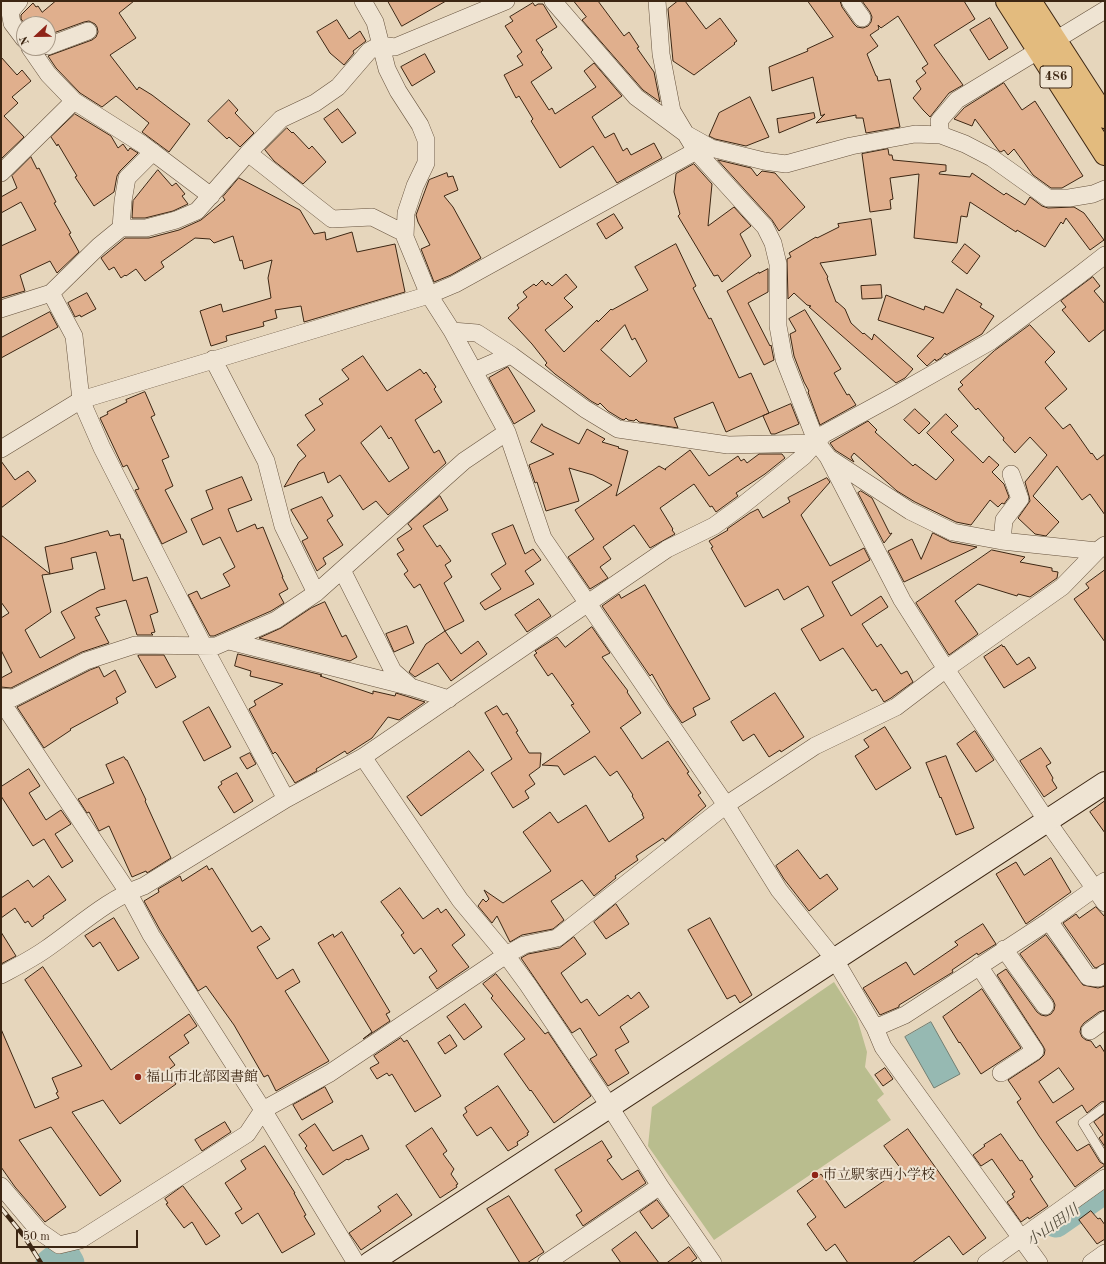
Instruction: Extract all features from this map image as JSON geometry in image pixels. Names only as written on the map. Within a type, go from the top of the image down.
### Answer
[{"type":"highway","name":"486","points":[[1007,1],[1048,45],[1105,117]]},
{"type":"highway","name":"486","points":[[1030,1],[1048,45],[1105,154]]},
{"type":"street","points":[[16,27],[12,23],[10,12],[19,1]]},
{"type":"street","points":[[363,1],[375,22],[387,69],[398,91],[420,125],[426,140],[426,163],[415,186],[406,213],[405,237],[429,295],[452,332],[507,432],[543,538],[586,603],[726,804],[779,890],[835,960],[875,1028],[883,1047],[1039,1263]]},
{"type":"street","points":[[1,309],[51,293],[99,246],[121,228],[146,228],[176,220],[197,211],[248,153],[281,119],[315,103],[338,87],[369,51],[380,46],[395,48],[506,1]]},
{"type":"street","points":[[553,1],[636,97],[670,115],[700,148],[765,227],[773,243],[778,264],[778,326],[784,359],[816,442],[828,457],[902,600],[1047,821],[1100,885],[1105,904]]},
{"type":"street","points":[[657,1],[661,54],[670,115]]},
{"type":"street","points":[[850,1],[862,18]]},
{"type":"street","points":[[941,135],[939,121],[957,100],[1105,10]]},
{"type":"street","points":[[56,41],[88,31]]},
{"type":"street","points":[[40,56],[48,74],[74,101],[142,144],[211,196]]},
{"type":"street","points":[[1,173],[74,101]]},
{"type":"street","points":[[1,449],[81,400],[429,295],[455,284],[700,148],[711,148],[748,158],[786,164],[851,146],[916,134],[941,135],[965,144],[992,158],[1048,198],[1070,198],[1093,194],[1105,190]]},
{"type":"street","points":[[121,228],[123,201],[127,178],[153,152]]},
{"type":"street","points":[[248,153],[332,219],[372,217],[398,230],[405,231]]},
{"type":"street","points":[[1,975],[45,950],[103,908],[128,892],[144,886],[286,799],[363,757],[667,549],[714,526],[743,505],[804,456],[824,434],[991,341],[1105,254]]},
{"type":"street","points":[[51,293],[74,336],[81,400],[102,448],[204,647],[286,799]]},
{"type":"street","points":[[452,332],[477,333],[511,355],[585,409],[618,429],[728,445],[816,442]]},
{"type":"street","points":[[474,372],[511,355]]},
{"type":"street","points":[[213,359],[266,461],[283,526],[316,593]]},
{"type":"street","points":[[1,697],[12,698],[86,661],[135,644],[204,647],[216,646],[276,620],[316,593],[464,460],[507,432]]},
{"type":"street","points":[[828,457],[910,511],[953,532],[1002,541],[1101,548]]},
{"type":"street","points":[[1002,541],[1004,520],[1020,499],[1011,474]]},
{"type":"street","points":[[1,1186],[39,1232],[58,1245],[80,1240],[247,1134],[263,1110],[330,1073],[506,955],[524,945],[557,938],[726,804],[815,746],[896,706],[1062,587],[1101,548]]},
{"type":"street","points":[[342,570],[393,671],[410,687]]},
{"type":"street","points":[[229,641],[410,687],[449,699]]},
{"type":"street","points":[[1,701],[128,892],[150,935],[263,1110],[356,1263]]},
{"type":"street","points":[[363,757],[460,900],[506,955],[528,985],[610,1107],[660,1186],[713,1263]]},
{"type":"street","points":[[370,1263],[1105,783]]},
{"type":"street","points":[[875,1028],[905,1015],[1049,921],[1100,885]]},
{"type":"street","points":[[1049,921],[1088,976],[1099,978],[1105,973]]},
{"type":"street","points":[[1004,949],[1045,1006]]},
{"type":"street","points":[[978,966],[1035,1052],[1001,1074]]},
{"type":"street","points":[[1090,1031],[1105,1020]]},
{"type":"street","points":[[986,1263],[1105,1178]]},
{"type":"street","points":[[546,1263],[660,1186]]},
{"type":"street","points":[[1090,1263],[1105,1253]]},
{"type":"lane","points":[[1105,1107],[1083,1123],[1105,1159]]},
{"type":"green space","points":[[834,982],[857,1018],[867,1052],[865,1067],[884,1094],[877,1100],[891,1120],[714,1240],[648,1146],[652,1107]]},
{"type":"water","points":[[931,1022],[960,1074],[934,1088],[905,1037]]},
{"type":"building","points":[[56,1],[134,1],[119,13],[136,38],[110,55],[137,90],[139,87],[152,95],[190,124],[169,152],[142,132],[149,123],[116,96],[102,107],[80,93],[56,68],[48,56],[56,56],[56,53],[92,40],[96,37],[98,32],[95,24],[89,21],[84,22],[56,32],[56,16],[21,16],[33,3],[36,7],[38,6],[42,12]]},
{"type":"building","points":[[388,1],[446,1],[402,26]]},
{"type":"building","points":[[574,1],[598,1],[624,36],[629,32],[639,47],[637,48],[654,72],[660,102],[643,90],[582,20],[586,17]]},
{"type":"building","points":[[678,1],[685,1],[706,29],[720,18],[737,41],[694,75],[673,61],[668,9]]},
{"type":"building","points":[[808,1],[840,1],[842,7],[854,24],[857,27],[863,28],[868,26],[872,17],[862,1],[964,1],[975,19],[934,45],[963,85],[949,93],[930,117],[923,110],[913,98],[921,89],[916,81],[926,73],[922,68],[928,64],[898,16],[881,28],[878,25],[879,29],[870,35],[878,46],[867,54],[878,81],[890,79],[900,127],[866,133],[863,118],[856,118],[856,115],[816,123],[825,114],[821,116],[813,77],[772,91],[769,67],[808,51],[807,49],[833,37]]},
{"type":"building","points":[[533,3],[535,6],[538,4],[543,4],[557,27],[536,40],[543,50],[541,52],[552,68],[531,82],[549,110],[552,108],[555,114],[596,87],[584,71],[594,63],[622,96],[592,117],[605,138],[614,133],[623,151],[627,148],[631,155],[654,143],[662,158],[617,183],[593,146],[560,168],[531,121],[533,119],[519,96],[516,98],[504,75],[523,65],[517,56],[522,52],[505,26],[513,21],[510,17]]},
{"type":"building","points":[[990,18],[1008,48],[989,60],[970,30]]},
{"type":"building","points":[[337,20],[349,39],[360,31],[366,41],[353,51],[354,53],[344,65],[330,53],[317,32]]},
{"type":"building","points":[[425,54],[435,72],[412,86],[401,67]]},
{"type":"building","points":[[1,57],[17,75],[22,70],[31,81],[12,97],[18,103],[4,116],[24,137],[1,159]]},
{"type":"building","points":[[1004,83],[1022,110],[1035,101],[1083,176],[1062,188],[1051,188],[1033,175],[1014,149],[1008,155],[1004,150],[1001,152],[999,151],[975,119],[972,126],[954,119],[964,108]]},
{"type":"building","points":[[750,97],[769,137],[746,146],[715,139],[709,136],[719,113]]},
{"type":"building","points":[[229,100],[238,110],[235,113],[254,133],[240,147],[229,137],[227,139],[208,121]]},
{"type":"building","points":[[338,109],[356,133],[342,143],[324,119]]},
{"type":"building","points":[[814,113],[815,118],[779,133],[777,119]]},
{"type":"building","points":[[75,114],[111,136],[118,148],[123,144],[128,151],[130,148],[138,153],[120,171],[117,176],[114,192],[94,206],[75,177],[77,176],[58,144],[57,146],[51,137]]},
{"type":"building","points":[[287,128],[292,133],[293,132],[309,149],[312,146],[326,162],[303,184],[274,161],[265,150]]},
{"type":"building","points":[[888,149],[889,155],[892,155],[893,160],[946,165],[946,171],[940,172],[939,174],[970,177],[972,173],[1004,195],[1006,193],[1025,205],[1030,197],[1042,206],[1048,208],[1074,207],[1084,213],[1104,240],[1090,250],[1066,218],[1063,224],[1061,222],[1045,247],[1017,230],[1016,232],[970,202],[967,217],[961,216],[957,243],[914,238],[919,174],[890,178],[893,199],[890,200],[891,209],[870,212],[862,154]]},
{"type":"building","points":[[31,157],[37,169],[39,168],[56,202],[54,203],[71,233],[69,234],[79,252],[57,273],[50,261],[20,275],[25,291],[1,298],[1,246],[36,230],[21,202],[1,213],[1,197],[17,188],[12,176]]},
{"type":"building","points":[[718,160],[751,168],[757,176],[762,171],[775,173],[805,207],[779,231],[772,220]]},
{"type":"building","points":[[694,164],[712,184],[708,226],[734,207],[751,226],[740,234],[751,256],[722,282],[718,275],[714,276],[678,216],[680,214],[674,192],[676,174]]},
{"type":"building","points":[[158,170],[172,186],[176,183],[185,194],[182,196],[188,204],[173,211],[145,218],[132,218],[133,201]]},
{"type":"building","points":[[447,173],[448,177],[453,176],[458,190],[444,196],[453,207],[481,258],[451,275],[434,282],[421,249],[430,245],[416,215],[429,180]]},
{"type":"building","points":[[239,178],[300,210],[314,234],[325,232],[326,240],[352,232],[357,252],[395,244],[405,292],[304,322],[301,306],[275,310],[277,318],[263,322],[264,326],[226,336],[227,341],[211,346],[200,311],[221,304],[223,312],[271,298],[268,278],[272,260],[244,269],[242,260],[240,261],[233,236],[214,243],[210,239],[195,238],[161,262],[164,267],[145,281],[136,269],[121,278],[114,267],[109,270],[101,258],[125,238],[149,238],[179,230],[201,220],[225,200],[223,197]]},
{"type":"building","points":[[614,214],[623,228],[606,239],[597,224]]},
{"type":"building","points":[[871,219],[876,255],[820,263],[828,277],[827,278],[836,302],[845,309],[851,323],[872,340],[874,334],[913,369],[905,378],[896,383],[809,307],[811,306],[807,305],[794,293],[788,299],[787,259],[791,257],[789,253],[816,237],[817,238],[839,227],[838,224]]},
{"type":"building","points":[[676,244],[696,286],[693,288],[709,319],[711,318],[739,378],[751,373],[769,413],[726,432],[713,402],[674,418],[678,428],[639,422],[636,419],[634,421],[626,418],[624,420],[621,419],[608,411],[600,403],[598,405],[591,401],[555,374],[545,365],[547,363],[508,318],[519,308],[517,305],[527,297],[523,292],[534,284],[536,286],[542,280],[546,285],[548,282],[552,286],[566,274],[577,287],[564,298],[573,307],[545,330],[564,352],[597,320],[598,322],[611,309],[612,310],[648,290],[635,267]],"holes":[[[625,325],[632,340],[635,338],[647,361],[630,377],[601,350]]]},
{"type":"building","points":[[965,244],[980,256],[967,274],[952,262]]},
{"type":"building","points":[[768,269],[768,292],[748,303],[770,346],[771,345],[774,360],[764,365],[727,291],[759,272]]},
{"type":"building","points":[[1093,277],[1100,286],[1094,291],[1105,304],[1105,329],[1089,342],[1062,310],[1066,307],[1061,301]]},
{"type":"building","points":[[881,285],[882,298],[862,299],[861,286]]},
{"type":"building","points":[[957,289],[982,304],[980,307],[994,316],[982,334],[946,355],[945,353],[941,358],[936,361],[935,359],[927,366],[917,356],[934,338],[878,320],[886,295],[924,310],[925,306],[943,313]]},
{"type":"building","points":[[87,293],[96,309],[81,317],[80,315],[75,317],[68,303]]},
{"type":"building","points":[[805,310],[841,369],[834,373],[847,395],[849,394],[856,405],[820,425],[808,392],[809,391],[794,356],[790,334],[796,331],[789,319]]},
{"type":"building","points":[[50,312],[58,327],[1,358],[1,338]]},
{"type":"building","points":[[1030,325],[1055,352],[1045,362],[1067,389],[1045,408],[1063,429],[1070,424],[1091,454],[1092,453],[1097,460],[1105,454],[1105,515],[1090,494],[1082,500],[1057,466],[1033,496],[1059,522],[1046,536],[1035,534],[1018,518],[1030,501],[1025,482],[1047,455],[1030,437],[1015,453],[978,408],[976,410],[958,389],[963,385],[960,382],[994,351]]},
{"type":"building","points":[[363,356],[387,391],[420,369],[424,374],[426,372],[436,387],[434,389],[442,402],[415,420],[434,453],[439,450],[446,463],[388,515],[376,501],[363,510],[340,475],[328,483],[324,472],[284,487],[299,462],[306,456],[297,445],[315,430],[305,415],[323,404],[319,399],[349,379],[342,370]],"holes":[[[381,426],[389,439],[391,437],[409,468],[389,482],[361,443]]]},
{"type":"building","points":[[508,367],[535,411],[514,424],[489,378]]},
{"type":"building","points":[[145,392],[155,415],[151,417],[169,457],[162,460],[173,486],[165,490],[187,532],[162,544],[135,490],[139,489],[127,465],[123,467],[100,418],[108,414],[107,412],[127,402],[126,400]]},
{"type":"building","points":[[791,404],[799,424],[775,434],[771,434],[763,416]]},
{"type":"building","points":[[915,409],[930,423],[919,434],[904,420]]},
{"type":"building","points":[[946,414],[958,426],[951,432],[983,463],[989,456],[999,465],[992,472],[1004,484],[1009,497],[1004,504],[1002,503],[998,507],[990,500],[971,525],[956,522],[915,502],[897,491],[854,453],[851,457],[854,462],[835,450],[830,443],[868,421],[877,430],[875,432],[913,466],[915,464],[936,480],[954,460],[927,433]]},
{"type":"building","points":[[542,424],[543,426],[579,444],[587,429],[605,439],[602,442],[628,451],[616,496],[659,466],[666,470],[665,469],[690,450],[709,476],[738,456],[741,461],[744,459],[747,463],[759,454],[782,454],[785,458],[765,474],[736,493],[738,496],[716,512],[712,506],[710,507],[694,484],[660,508],[675,534],[650,548],[634,525],[603,547],[611,559],[600,567],[608,578],[590,589],[568,557],[594,539],[575,510],[612,485],[593,475],[569,468],[579,501],[546,511],[537,482],[535,483],[529,465],[554,454],[531,442]]},
{"type":"building","points":[[1,461],[15,480],[28,471],[36,481],[1,508]]},
{"type":"building","points":[[242,477],[252,500],[228,509],[237,532],[255,524],[257,529],[263,527],[288,589],[279,594],[284,603],[271,611],[214,636],[210,636],[188,595],[197,591],[201,599],[230,586],[223,574],[235,567],[220,537],[203,545],[191,519],[213,509],[206,491]]},
{"type":"building","points":[[827,478],[830,482],[801,515],[830,566],[864,548],[870,560],[832,582],[851,616],[881,596],[888,607],[862,624],[877,647],[881,644],[901,674],[907,671],[913,682],[884,702],[876,689],[872,691],[843,648],[820,661],[801,629],[824,616],[808,586],[784,600],[778,589],[745,607],[711,548],[713,547],[709,541],[728,530],[727,529],[750,513],[758,509],[763,518],[790,502],[788,498]]},
{"type":"building","points":[[861,491],[872,498],[890,534],[892,533],[884,543],[858,493]]},
{"type":"building","points":[[440,496],[448,510],[423,526],[437,547],[440,545],[451,561],[445,565],[452,577],[444,583],[464,621],[445,631],[420,584],[414,588],[404,574],[408,571],[397,554],[404,550],[397,539],[412,529],[408,524]]},
{"type":"building","points":[[322,497],[333,516],[327,520],[343,545],[323,558],[326,564],[317,571],[302,541],[308,538],[291,510]]},
{"type":"building","points":[[513,525],[525,554],[533,549],[541,560],[525,571],[534,584],[485,610],[480,603],[501,589],[491,574],[506,564],[492,534]]},
{"type":"building","points":[[108,531],[110,536],[120,534],[121,539],[123,539],[133,581],[147,577],[158,612],[150,615],[155,632],[151,633],[153,635],[137,635],[126,600],[96,608],[100,615],[95,617],[109,643],[82,652],[11,688],[1,687],[1,678],[12,672],[1,650],[1,618],[9,613],[1,602],[1,535],[50,574],[45,547]],"holes":[[[96,552],[105,589],[100,590],[61,612],[75,638],[40,658],[25,630],[51,612],[42,575],[73,569],[71,558]]]},
{"type":"building","points":[[933,533],[951,542],[977,547],[904,582],[888,551],[912,539],[921,559]]},
{"type":"building","points":[[992,550],[1025,557],[1020,562],[1052,568],[1052,571],[1058,572],[1057,578],[1030,597],[1018,594],[1017,596],[978,584],[955,601],[978,634],[949,655],[916,603]]},
{"type":"building","points":[[1105,570],[1105,642],[1074,599],[1089,588],[1086,584]]},
{"type":"building","points":[[645,585],[710,699],[693,708],[696,715],[682,723],[652,674],[650,676],[602,606],[619,594],[621,598]]},
{"type":"building","points":[[539,599],[551,616],[527,632],[515,615]]},
{"type":"building","points":[[325,602],[342,637],[346,635],[357,657],[350,661],[259,638],[281,628],[311,608]]},
{"type":"building","points":[[407,626],[414,643],[394,652],[386,634]]},
{"type":"building","points":[[592,627],[610,653],[602,657],[628,691],[627,692],[641,713],[620,728],[642,759],[668,741],[689,772],[687,773],[701,793],[698,795],[706,806],[665,841],[663,838],[636,856],[638,860],[615,876],[616,878],[594,896],[582,880],[551,901],[564,920],[553,929],[522,935],[510,942],[497,916],[492,923],[478,906],[483,899],[486,902],[489,899],[484,890],[503,903],[551,871],[523,832],[550,812],[558,823],[586,805],[609,842],[644,818],[632,796],[633,795],[617,771],[610,776],[595,756],[564,775],[558,766],[542,765],[590,732],[571,705],[574,704],[552,673],[548,676],[534,655],[537,653],[535,651],[557,637],[565,647]]},
{"type":"building","points":[[445,631],[461,654],[478,641],[487,654],[451,681],[438,663],[415,677],[409,672],[426,644]]},
{"type":"building","points":[[1002,645],[1017,665],[1029,657],[1036,668],[1004,688],[984,657]]},
{"type":"building","points":[[238,654],[322,675],[320,676],[373,694],[373,691],[395,696],[396,693],[425,702],[399,720],[388,717],[372,738],[347,754],[345,751],[316,769],[317,771],[295,783],[277,754],[275,752],[273,754],[249,709],[256,705],[254,701],[283,684],[250,676],[251,671],[235,666]]},
{"type":"building","points":[[164,655],[176,677],[156,688],[138,656]]},
{"type":"building","points":[[99,667],[104,677],[115,670],[126,692],[116,698],[118,703],[70,729],[71,730],[44,748],[17,707],[90,670]]},
{"type":"building","points":[[775,693],[804,737],[781,752],[780,750],[769,757],[754,734],[743,741],[731,722]]},
{"type":"building","points":[[497,706],[503,715],[507,713],[518,731],[516,732],[529,753],[541,753],[540,767],[529,775],[535,784],[525,791],[529,798],[513,808],[491,773],[512,759],[485,713]]},
{"type":"building","points":[[209,707],[231,747],[204,761],[183,722]]},
{"type":"building","points":[[885,727],[911,768],[876,790],[855,756],[869,747],[864,740]]},
{"type":"building","points":[[975,731],[994,760],[976,772],[957,744]]},
{"type":"building","points":[[1041,748],[1051,763],[1046,766],[1057,788],[1044,797],[1020,761]]},
{"type":"building","points":[[469,751],[484,770],[421,816],[407,797]]},
{"type":"building","points":[[250,753],[256,764],[247,769],[240,758]]},
{"type":"building","points":[[946,756],[974,828],[956,835],[926,763]]},
{"type":"building","points":[[124,757],[127,760],[146,800],[145,801],[171,858],[147,873],[146,871],[132,877],[109,826],[99,831],[89,812],[87,813],[78,799],[114,783],[106,765]]},
{"type":"building","points":[[29,769],[40,786],[29,793],[46,820],[61,810],[71,824],[55,834],[73,861],[62,868],[44,839],[33,846],[1,796],[1,787]]},
{"type":"building","points":[[237,773],[253,801],[234,813],[218,787],[222,784],[221,782]]},
{"type":"building","points":[[1105,801],[1105,833],[1090,812]]},
{"type":"building","points":[[798,850],[820,879],[827,874],[838,889],[809,911],[784,879],[776,866]]},
{"type":"building","points":[[1051,858],[1071,892],[1026,924],[996,874],[1016,862],[1024,875]]},
{"type":"building","points":[[207,866],[209,870],[212,868],[252,932],[261,926],[270,939],[257,947],[277,979],[293,969],[300,982],[285,991],[329,1061],[276,1091],[268,1075],[264,1077],[234,1025],[206,986],[198,991],[160,930],[144,901],[159,892],[158,889],[180,876],[182,881]]},
{"type":"building","points":[[49,876],[66,900],[43,916],[44,918],[32,927],[28,921],[25,923],[15,908],[1,918],[1,898],[28,880],[33,887]]},
{"type":"building","points":[[400,888],[423,919],[438,908],[441,913],[446,909],[465,935],[452,945],[469,967],[437,989],[429,977],[437,971],[421,948],[414,954],[401,935],[404,933],[381,902]]},
{"type":"building","points":[[616,904],[629,924],[606,939],[594,922]]},
{"type":"building","points":[[1096,907],[1105,917],[1105,963],[1096,968],[1063,923],[1076,914],[1079,918]]},
{"type":"building","points":[[114,918],[139,958],[118,971],[100,942],[93,947],[85,936]]},
{"type":"building","points":[[710,918],[752,995],[740,1003],[735,995],[727,999],[688,930]]},
{"type":"building","points":[[983,924],[996,944],[978,955],[977,953],[952,970],[953,972],[899,1005],[899,1007],[880,1015],[863,988],[906,962],[914,975],[958,945],[955,942]]},
{"type":"building","points":[[1,932],[16,956],[1,964]]},
{"type":"building","points":[[342,932],[390,1012],[386,1014],[390,1021],[363,1039],[372,1032],[318,943],[333,934],[334,937]]},
{"type":"building","points":[[1046,935],[1083,985],[1098,988],[1105,986],[1105,1010],[1099,1012],[1084,1023],[1080,1032],[1082,1037],[1091,1041],[1096,1048],[1100,1045],[1105,1053],[1105,1101],[1101,1102],[1087,1113],[1082,1105],[1056,1122],[1077,1151],[1089,1144],[1100,1162],[1105,1165],[1075,1187],[1017,1102],[1021,1099],[1008,1080],[1040,1059],[1044,1055],[1045,1050],[997,975],[1006,969],[1037,1012],[1041,1015],[1046,1016],[1051,1014],[1055,1005],[1020,954]],"holes":[[[1059,1068],[1074,1089],[1053,1103],[1039,1082]]]},
{"type":"building","points":[[574,937],[586,954],[561,973],[581,1003],[587,999],[599,1016],[628,995],[631,999],[639,992],[649,1007],[620,1027],[629,1042],[615,1050],[629,1073],[608,1086],[590,1059],[597,1055],[580,1028],[572,1033],[521,958],[528,954],[559,948]]},
{"type":"building","points":[[43,967],[111,1070],[189,1014],[197,1026],[184,1035],[189,1043],[169,1057],[175,1065],[167,1071],[176,1084],[120,1124],[103,1100],[72,1112],[121,1181],[100,1196],[51,1127],[19,1140],[66,1207],[45,1222],[15,1187],[1,1167],[1,1029],[35,1108],[59,1098],[52,1078],[82,1066],[25,980]]},
{"type":"building","points":[[496,974],[545,1034],[548,1032],[591,1096],[554,1123],[504,1054],[525,1039],[491,998],[493,996],[483,984]]},
{"type":"building","points":[[982,989],[1021,1048],[981,1074],[943,1017]]},
{"type":"building","points":[[465,1004],[482,1027],[464,1040],[447,1017]]},
{"type":"building","points":[[450,1035],[457,1046],[445,1054],[438,1043]]},
{"type":"building","points":[[401,1038],[404,1042],[407,1040],[441,1096],[415,1112],[392,1074],[389,1076],[387,1073],[377,1079],[370,1068],[379,1063],[374,1056]]},
{"type":"building","points":[[885,1068],[893,1079],[883,1086],[875,1075]]},
{"type":"building","points":[[498,1086],[529,1132],[527,1133],[528,1135],[517,1142],[518,1145],[508,1151],[491,1127],[477,1136],[463,1115],[467,1112],[465,1108]]},
{"type":"building","points":[[325,1087],[333,1102],[302,1120],[293,1105]]},
{"type":"building","points":[[1105,1114],[1105,1147],[1099,1138],[1103,1135],[1094,1122]]},
{"type":"building","points":[[225,1122],[231,1132],[202,1151],[195,1140]]},
{"type":"building","points":[[315,1124],[333,1151],[362,1135],[369,1149],[348,1160],[347,1159],[323,1175],[305,1148],[307,1146],[299,1135]]},
{"type":"building","points":[[432,1128],[447,1151],[443,1154],[454,1169],[451,1174],[458,1184],[456,1185],[457,1187],[440,1198],[406,1146]]},
{"type":"building","points":[[908,1129],[986,1238],[963,1255],[949,1236],[912,1263],[848,1263],[835,1244],[826,1251],[807,1224],[816,1217],[797,1191],[821,1174],[845,1208],[901,1169],[884,1146]]},
{"type":"building","points":[[1001,1134],[1020,1161],[1022,1160],[1033,1177],[1030,1179],[1048,1206],[1029,1219],[1028,1217],[1021,1222],[1007,1202],[1014,1197],[1012,1194],[1015,1192],[992,1159],[981,1166],[973,1155],[985,1146],[984,1145]]},
{"type":"building","points":[[602,1141],[612,1157],[607,1160],[622,1180],[638,1170],[646,1183],[583,1226],[576,1215],[582,1211],[555,1170]]},
{"type":"building","points":[[265,1146],[295,1193],[306,1215],[304,1216],[315,1234],[282,1253],[258,1213],[242,1224],[235,1213],[242,1209],[225,1183],[246,1169],[241,1161]]},
{"type":"building","points":[[183,1186],[220,1236],[206,1245],[192,1222],[184,1228],[166,1204],[168,1203],[165,1199]]},
{"type":"building","points":[[397,1194],[412,1215],[361,1250],[349,1233],[381,1211],[378,1207]]},
{"type":"building","points":[[509,1196],[544,1252],[527,1263],[520,1263],[487,1209]]},
{"type":"building","points":[[657,1200],[669,1216],[652,1229],[640,1212]]},
{"type":"building","points":[[1091,1211],[1098,1219],[1100,1218],[1105,1225],[1105,1239],[1097,1244],[1079,1220]]},
{"type":"building","points":[[636,1232],[659,1263],[621,1263],[612,1250]]},
{"type":"building","points":[[689,1247],[697,1258],[690,1263],[667,1263]]},
{"type":"waterway","name":"小山田川","points":[[1056,1223],[1105,1189]]},
{"type":"waterway","name":"小山田川","points":[[50,1263],[55,1259],[66,1256],[70,1263]]},
{"type":"railway","points":[[1,1208],[24,1236],[41,1263]]},
{"type":"place","name":"福山市北部図書館","points":[[138,1077]]},
{"type":"place","name":"市立駅家西小学校","points":[[815,1175]]}]
